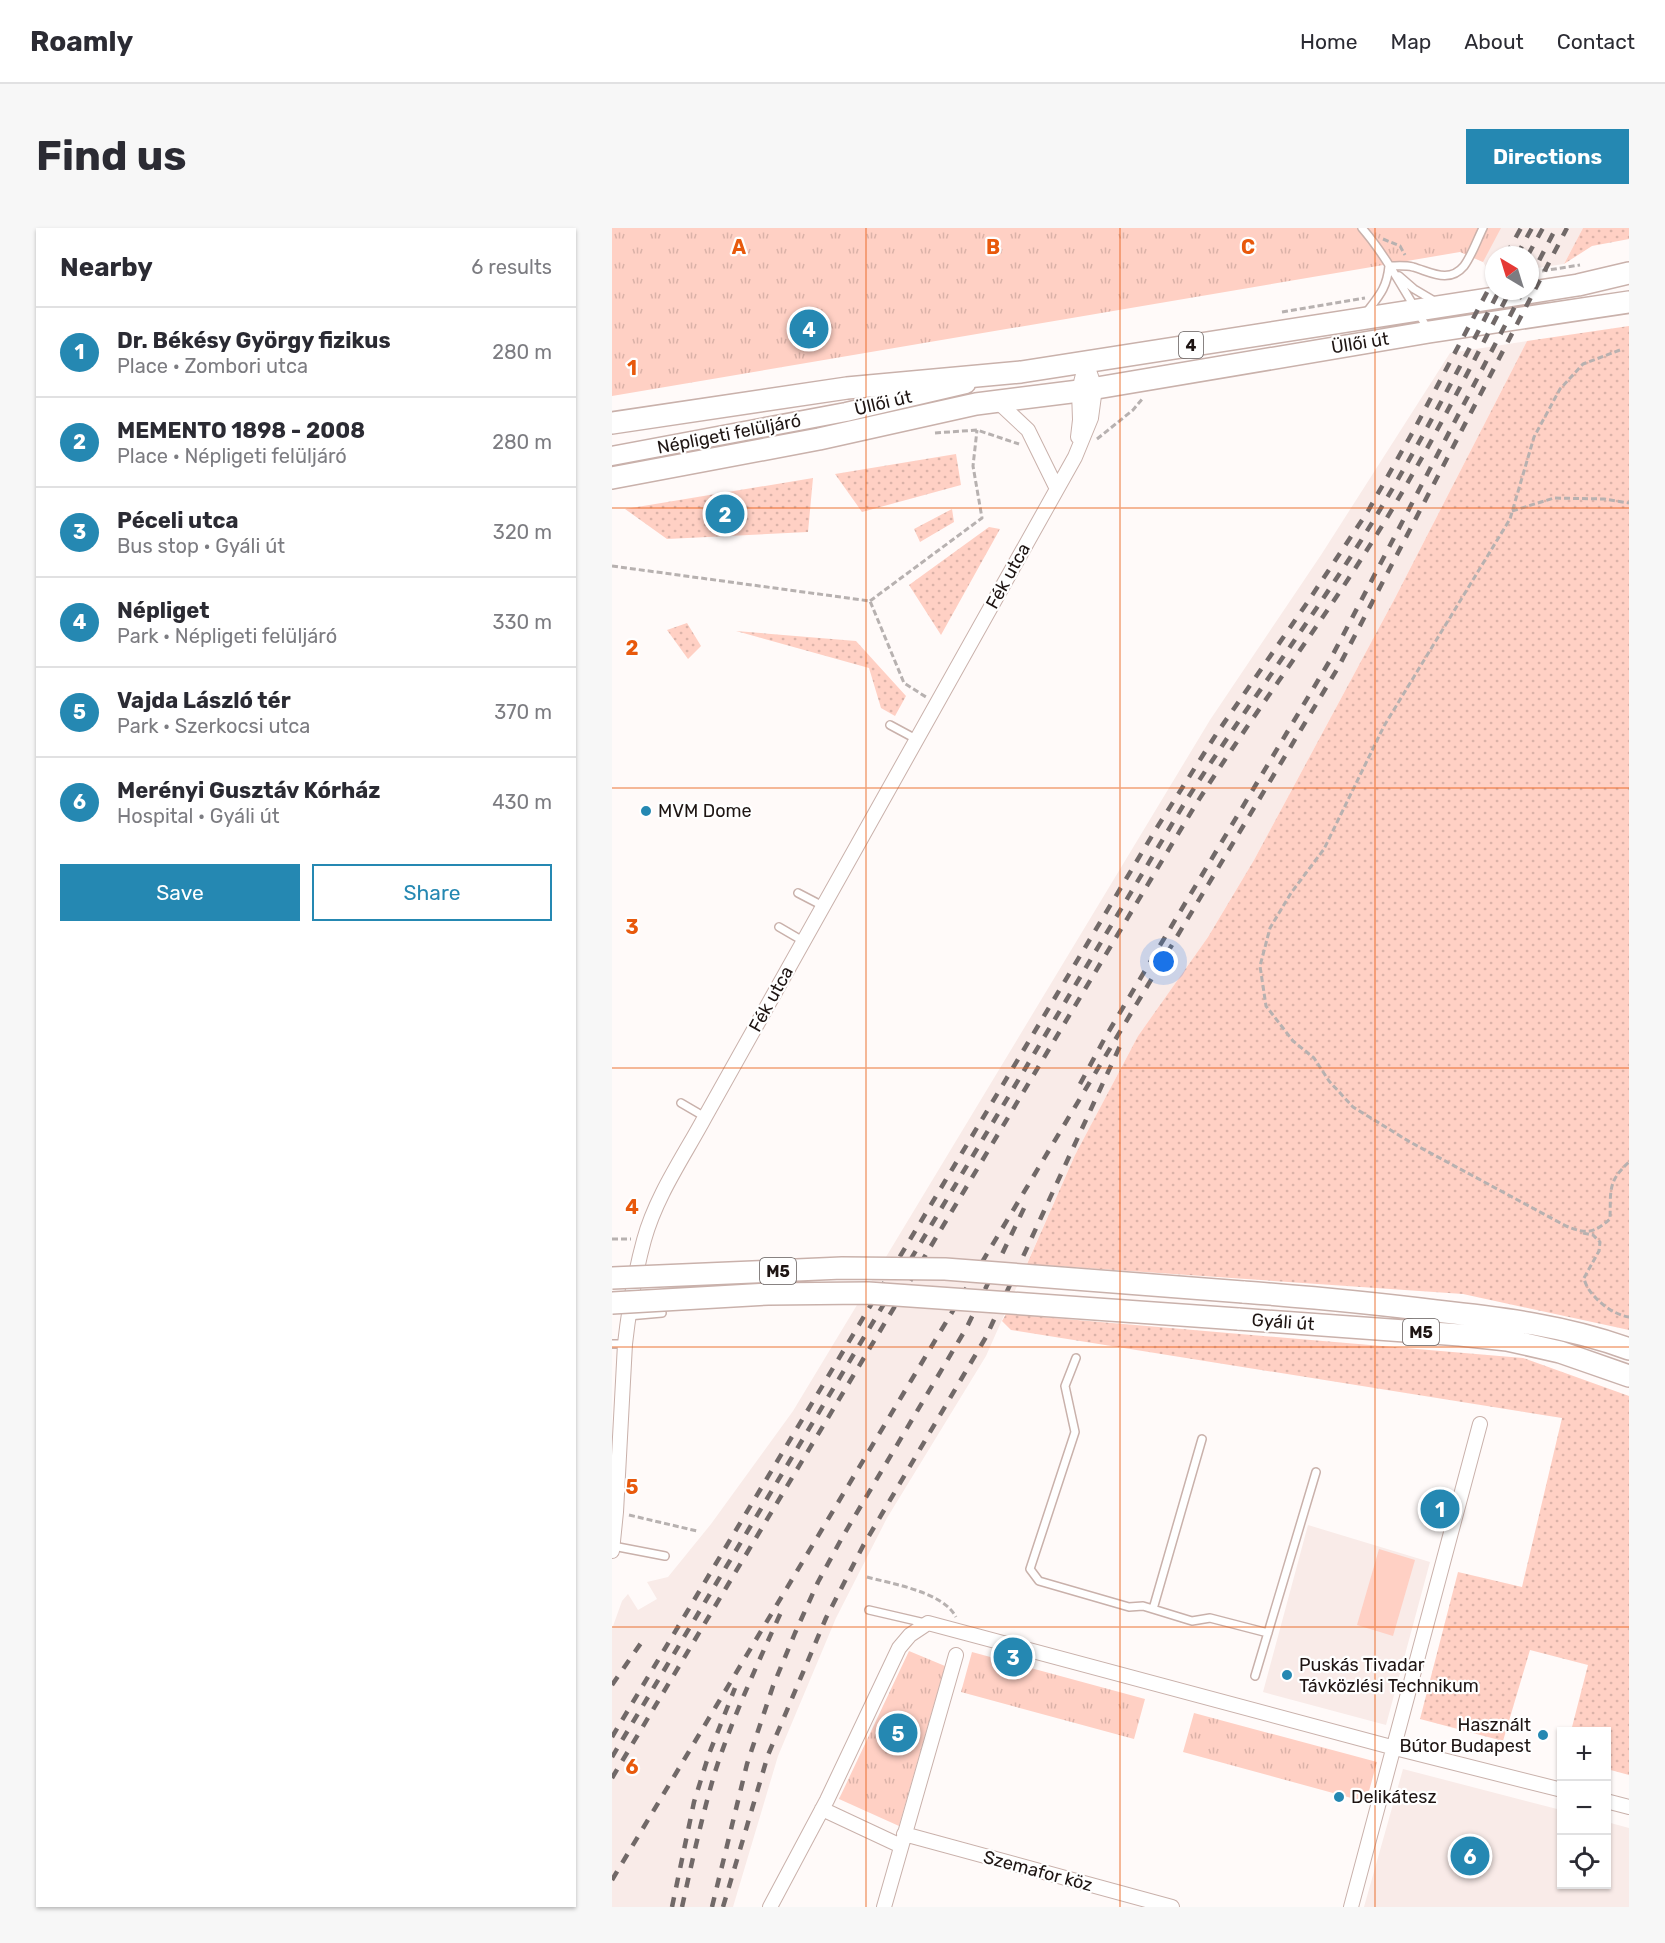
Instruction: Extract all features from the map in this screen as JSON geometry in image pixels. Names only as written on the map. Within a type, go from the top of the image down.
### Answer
[{"type":"main road","name":"Üllői út","points":[[846,412],[1021,372],[1578,285],[1629,273]]},
{"type":"main road","name":"Üllői út","points":[[846,412],[998,402],[1629,302]]},
{"type":"main road","points":[[612,423],[847,388],[1021,372]]},
{"type":"main road","points":[[612,478],[819,439],[976,404]]},
{"type":"main road","name":"Népligeti felüljáró","points":[[612,456],[846,412]]},
{"type":"main road","name":"Gyáli út","points":[[612,1278],[843,1268],[945,1269],[1243,1292],[1491,1317],[1579,1333],[1629,1349]]},
{"type":"main road","name":"Gyáli út","points":[[620,1309],[768,1294],[868,1293],[1507,1340],[1560,1352],[1629,1376]]},
{"type":"street","name":"Fék utca","points":[[612,1547],[620,1309],[659,1201],[1075,457],[1087,389],[1086,362]]},
{"type":"street","points":[[998,402],[1028,429],[1057,489]]},
{"type":"street","points":[[1351,1907],[1480,1424]]},
{"type":"street","points":[[770,1907],[822,1809],[899,1648],[910,1635],[928,1623],[1395,1748],[1557,1789]]},
{"type":"street","points":[[884,1907],[956,1655]]},
{"type":"street","points":[[1611,1802],[1629,1807]]},
{"type":"street","name":"Szemafor köz","points":[[822,1809],[902,1840],[1172,1907]]},
{"type":"lane","points":[[1362,228],[1372,239],[1429,332]]},
{"type":"lane","points":[[1389,266],[1412,267],[1438,276],[1452,275],[1464,266],[1483,228]]},
{"type":"lane","points":[[1389,266],[1414,289],[1444,306]]},
{"type":"lane","points":[[1362,319],[1383,293],[1388,281],[1389,266]]},
{"type":"lane","points":[[890,725],[916,739]]},
{"type":"lane","points":[[798,892],[823,906]]},
{"type":"lane","points":[[779,927],[803,941]]},
{"type":"lane","points":[[681,1103],[705,1117]]},
{"type":"lane","points":[[620,1309],[662,1312]]},
{"type":"lane","points":[[1076,1358],[1065,1386],[1075,1432],[1030,1569],[1039,1581],[1129,1607],[1143,1606],[1192,1621],[1210,1618],[1268,1633]]},
{"type":"lane","points":[[1152,1609],[1202,1438]]},
{"type":"lane","points":[[1255,1676],[1316,1472]]},
{"type":"lane","points":[[612,1547],[665,1556]]},
{"type":"lane","points":[[869,1610],[928,1623]]},
{"type":"path","points":[[1541,271],[1584,264]]},
{"type":"path","points":[[1620,350],[1583,364],[1560,389],[1534,436],[1510,519],[1384,726],[1324,849],[1291,893],[1270,927],[1260,966],[1266,1006],[1293,1041],[1314,1058],[1329,1081],[1353,1107],[1410,1142],[1566,1226],[1593,1235],[1600,1242],[1599,1251],[1584,1278],[1586,1287],[1598,1301],[1623,1316],[1629,1317]]},
{"type":"path","points":[[1075,457],[1133,410]]},
{"type":"path","points":[[612,566],[870,601],[982,518],[973,466],[976,430],[1016,442],[1024,448]]},
{"type":"path","points":[[1512,511],[1554,498],[1604,499],[1629,503]]},
{"type":"path","points":[[870,601],[904,683],[936,704]]},
{"type":"path","points":[[1581,1232],[1598,1229],[1610,1219],[1611,1192],[1615,1174],[1629,1161]]},
{"type":"path","points":[[612,1239],[644,1239]]},
{"type":"path","points":[[640,1517],[697,1530]]},
{"type":"path","points":[[867,1577],[923,1592],[952,1609],[965,1634]]},
{"type":"shaded area","points":[[1445,228],[1583,228],[1564,264],[1539,268],[1539,246],[1485,246],[1485,265],[1483,262],[1460,252]]},
{"type":"shaded area","points":[[1527,341],[1395,598],[1254,860],[1208,937],[1138,1036],[1075,1155],[986,1356],[887,1518],[836,1618],[778,1756],[733,1907],[612,1907],[612,1629],[622,1601],[628,1594],[638,1610],[657,1599],[647,1582],[668,1577],[711,1524],[793,1411],[1210,720],[1321,555],[1450,353]]},
{"type":"shaded area","points":[[1308,1525],[1430,1562],[1386,1725],[1263,1692]]},
{"type":"shaded area","points":[[1403,1769],[1557,1809],[1557,1889],[1611,1889],[1611,1823],[1629,1828],[1629,1907],[1364,1907]]},
{"type":"green space","points":[[612,228],[1501,228],[1491,246],[1485,246],[1483,262],[1460,252],[612,396]]},
{"type":"green space","points":[[1583,228],[1629,228],[1629,239],[1592,246],[1564,264]]},
{"type":"green space","points":[[1629,326],[1629,1330],[1463,1294],[1027,1264],[1075,1155],[1138,1036],[1208,937],[1254,860],[1395,598],[1527,341]]},
{"type":"green space","points":[[956,454],[961,485],[862,512],[835,474]]},
{"type":"green space","points":[[813,478],[808,532],[667,539],[625,509]]},
{"type":"green space","points":[[952,509],[954,522],[920,542],[914,529]]},
{"type":"green space","points":[[989,527],[1000,529],[941,635],[909,585]]},
{"type":"green space","points":[[687,623],[701,646],[688,659],[667,630]]},
{"type":"green space","points":[[736,631],[856,641],[906,696],[895,716],[881,708],[869,668]]},
{"type":"green space","points":[[1006,1314],[1523,1358],[1629,1396],[1629,1775],[1611,1770],[1611,1727],[1572,1727],[1588,1665],[1530,1650],[1503,1741],[1420,1719],[1458,1572],[1522,1587],[1562,1418],[1011,1330],[1002,1321]]},
{"type":"green space","points":[[1379,1549],[1415,1560],[1393,1636],[1357,1625]]},
{"type":"green space","points":[[909,1651],[945,1666],[899,1826],[839,1799]]},
{"type":"green space","points":[[972,1652],[1145,1699],[1134,1739],[961,1692]]},
{"type":"green space","points":[[1194,1713],[1377,1762],[1366,1802],[1183,1752]]},
{"type":"railway","points":[[1511,246],[1521,228]]},
{"type":"railway","points":[[1522,246],[1532,228]]},
{"type":"railway","points":[[1533,246],[1543,228]]},
{"type":"railway","points":[[1539,261],[1556,228]]},
{"type":"railway","points":[[612,1880],[1339,666],[1567,228]]},
{"type":"railway","points":[[612,1737],[1156,829],[1217,733],[1368,511],[1485,296]]},
{"type":"railway","points":[[612,1757],[1184,804],[1362,539],[1433,416],[1494,300]]},
{"type":"railway","points":[[612,1778],[1193,809],[1350,576],[1391,511],[1444,418],[1505,300]]},
{"type":"railway","points":[[1080,1084],[1106,1036],[1329,662],[1518,300]]},
{"type":"railway","points":[[723,1907],[768,1755],[826,1618],[863,1546],[986,1337],[1120,1046]]},
{"type":"railway","points":[[712,1907],[747,1764],[773,1686],[795,1633],[818,1582],[843,1536],[967,1327],[1027,1202]]},
{"type":"railway","points":[[682,1907],[701,1822],[722,1751],[782,1610]]},
{"type":"railway","points":[[612,1685],[641,1643]]},
{"type":"railway","points":[[672,1907],[694,1802],[709,1754],[735,1688]]},
{"type":"place","name":"Népliget","points":[[809,329]]},
{"type":"place","name":"MEMENTO 1898 - 2008","points":[[725,514]]},
{"type":"place","name":"MVM Dome","points":[[646,811]]},
{"type":"place","name":"Dr. Békésy György fizikus","points":[[1440,1509]]},
{"type":"place","name":"Péceli utca","points":[[1013,1657]]},
{"type":"place","name":"Puskás Tivadar Távközlési Technikum","points":[[1287,1675]]},
{"type":"place","name":"Vajda László tér","points":[[898,1733]]},
{"type":"place","name":"Használt Bútor Budapest","points":[[1543,1735]]},
{"type":"place","name":"Delikátesz","points":[[1339,1797]]},
{"type":"place","name":"Merényi Gusztáv Kórház","points":[[1470,1856]]}]
